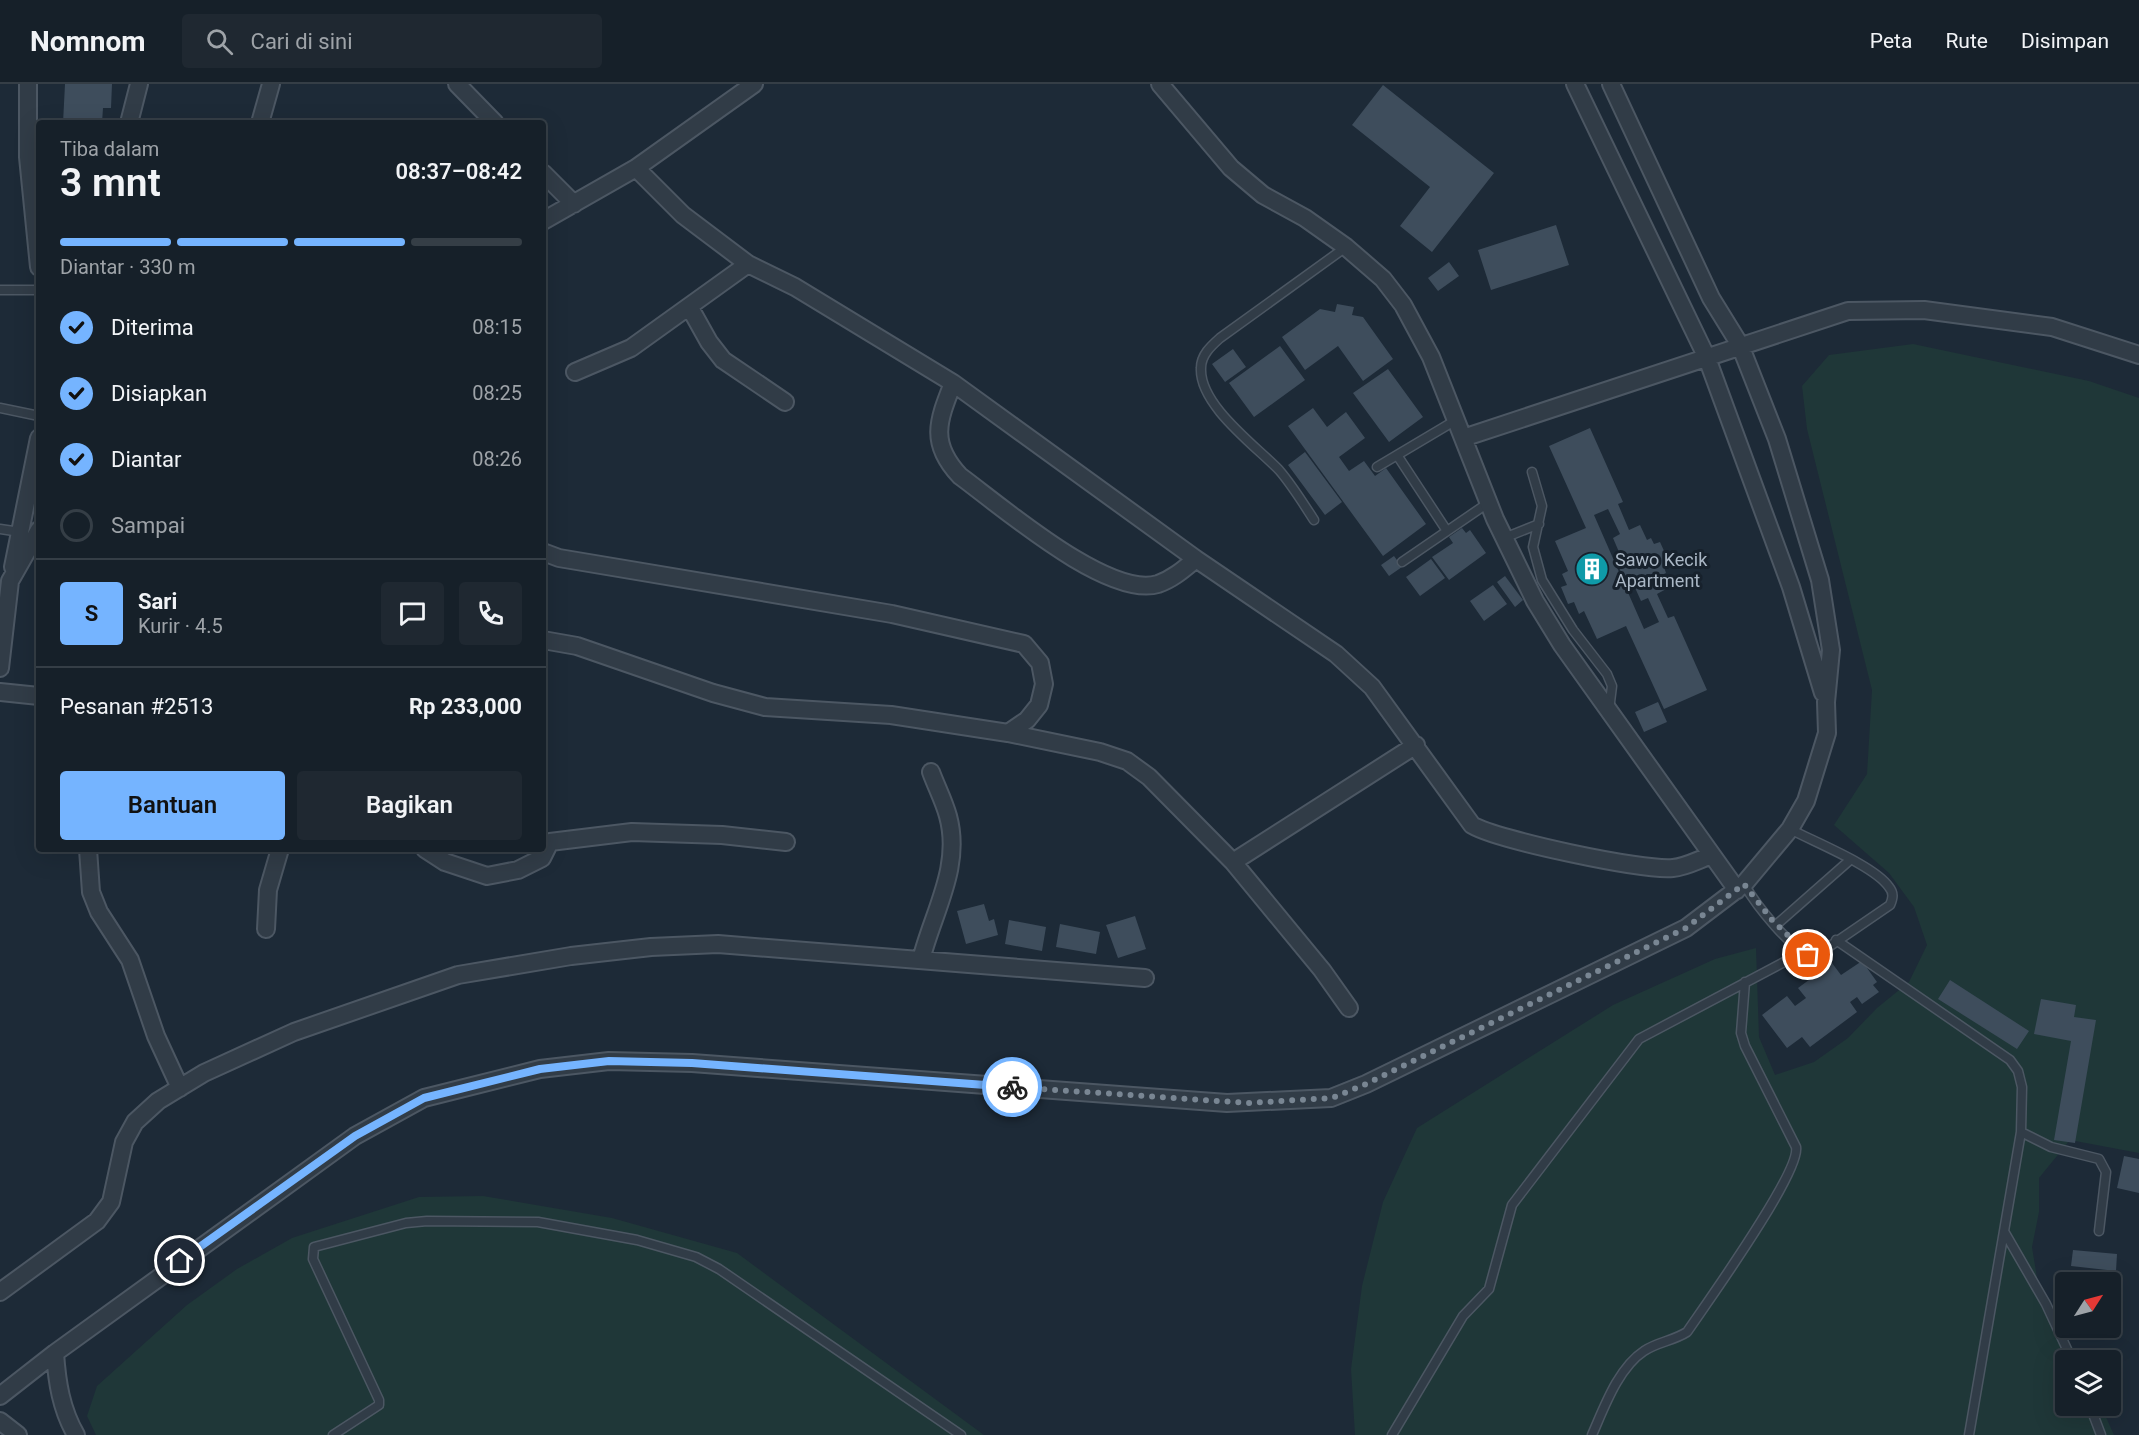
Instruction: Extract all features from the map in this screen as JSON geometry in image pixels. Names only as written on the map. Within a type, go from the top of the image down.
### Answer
[{"type":"street","points":[[28,84],[28,157],[36,237]]},
{"type":"street","points":[[130,120],[139,84]]},
{"type":"street","points":[[261,120],[271,84]]},
{"type":"street","points":[[457,84],[492,120]]},
{"type":"street","points":[[546,219],[636,168],[753,84]]},
{"type":"street","points":[[1160,84],[1231,168],[1263,195],[1305,218],[1346,247],[1383,279],[1403,305],[1431,357],[1488,503],[1535,601],[1562,645],[1713,855],[1741,887]]},
{"type":"street","points":[[1575,84],[1707,358],[1791,587],[1826,702]]},
{"type":"street","points":[[0,1396],[55,1353],[355,1136],[424,1098],[540,1069],[609,1061],[692,1063],[1227,1103],[1332,1098],[1377,1079],[1686,928],[1741,887],[1790,829],[1806,801],[1820,761],[1827,733],[1826,702],[1831,650],[1820,580],[1777,439],[1740,345],[1711,298],[1611,84]]},
{"type":"street","points":[[636,168],[683,215],[748,264],[795,287],[953,383],[1197,559],[1336,654],[1372,687],[1472,825],[1485,832],[1645,866],[1673,868],[1713,855]]},
{"type":"street","points":[[546,176],[573,204]]},
{"type":"street","points":[[574,372],[631,348],[690,308],[748,264]]},
{"type":"street","points":[[690,308],[712,347],[723,360],[785,402]]},
{"type":"street","points":[[1463,438],[1848,311],[1924,310],[2052,327],[2139,355]]},
{"type":"street","points":[[953,383],[938,419],[939,437],[947,462],[960,476],[1086,568],[1119,583],[1141,586],[1158,584],[1175,576],[1197,559]]},
{"type":"street","points":[[0,668],[10,581],[36,453]]},
{"type":"street","points":[[10,581],[36,535]]},
{"type":"street","points":[[546,553],[559,558],[892,614],[1024,644],[1041,663],[1044,684],[1039,705],[1027,720],[1008,733]]},
{"type":"street","points":[[546,641],[577,646],[672,676],[713,693],[765,706],[891,715],[1008,733],[1100,752],[1127,761],[1149,777],[1233,862],[1322,970],[1349,1008]]},
{"type":"street","points":[[0,692],[36,696]]},
{"type":"street","points":[[1233,862],[1416,745]]},
{"type":"street","points":[[921,960],[929,928],[948,883],[951,863],[948,816],[931,772]]},
{"type":"street","points":[[546,835],[632,832],[722,835],[786,842]]},
{"type":"street","points":[[88,852],[91,892],[99,912],[130,960],[156,1036],[180,1088]]},
{"type":"street","points":[[266,929],[268,890],[279,852]]},
{"type":"street","points":[[430,852],[445,862],[487,876],[518,870],[542,858],[543,852]]},
{"type":"street","points":[[0,1292],[97,1221],[111,1202],[124,1142],[135,1122],[158,1101],[204,1073],[294,1032],[469,973],[571,956],[651,947],[718,944],[1145,978]]},
{"type":"street","points":[[55,1353],[60,1396],[76,1435]]},
{"type":"street","points":[[0,1420],[18,1435]]},
{"type":"lane","points":[[1314,520],[1278,470],[1238,432],[1214,402],[1203,384],[1200,367],[1207,350],[1220,338],[1346,247]]},
{"type":"lane","points":[[0,290],[36,290]]},
{"type":"lane","points":[[0,408],[36,415]]},
{"type":"lane","points":[[1377,467],[1456,419]]},
{"type":"lane","points":[[1397,455],[1447,531]]},
{"type":"lane","points":[[1532,472],[1542,506],[1533,547],[1542,580],[1573,630],[1607,674],[1612,686],[1609,710]]},
{"type":"lane","points":[[1402,562],[1488,503]]},
{"type":"lane","points":[[1504,538],[1539,524]]},
{"type":"lane","points":[[0,529],[20,532]]},
{"type":"lane","points":[[1741,887],[1803,952],[1814,957],[1819,956],[1836,940],[1890,904],[1893,896],[1890,888],[1882,879],[1790,829]]},
{"type":"lane","points":[[1776,925],[1850,860]]},
{"type":"lane","points":[[1836,940],[2010,1060],[2018,1071],[2022,1087],[2021,1132],[1969,1435]]},
{"type":"lane","points":[[1392,1435],[1463,1316],[1489,1289],[1512,1205],[1639,1039],[1803,952]]},
{"type":"lane","points":[[1592,1435],[1607,1401],[1632,1361],[1660,1342],[1678,1338],[1687,1332],[1778,1192],[1797,1154],[1745,1046],[1741,1033],[1745,982]]},
{"type":"lane","points":[[2021,1132],[2051,1147],[2099,1159],[2104,1165],[2106,1172],[2099,1231]]},
{"type":"lane","points":[[333,1435],[379,1405],[379,1400],[313,1259],[314,1247],[406,1223],[427,1221],[538,1222],[636,1240],[705,1261],[962,1435]]},
{"type":"lane","points":[[2005,1232],[2046,1304],[2067,1350]]},
{"type":"lane","points":[[2094,1416],[2101,1435]]},
{"type":"green space","points":[[1913,344],[2089,381],[2139,398],[2139,1153],[2070,1140],[2039,1178],[2039,1212],[2032,1247],[2037,1278],[2055,1314],[2055,1338],[2067,1338],[2073,1350],[2055,1350],[2055,1416],[2105,1416],[2114,1435],[1355,1435],[1351,1369],[1362,1286],[1383,1202],[1417,1128],[1613,1005],[1715,959],[1756,948],[1759,1037],[1775,1075],[1814,1062],[1848,1038],[1877,1008],[1909,982],[1927,945],[1914,907],[1889,873],[1834,825],[1867,774],[1872,690],[1807,429],[1802,386],[1829,355]]},
{"type":"green space","points":[[483,1196],[612,1218],[737,1253],[984,1435],[96,1435],[87,1416],[97,1386],[187,1305],[237,1269],[292,1238],[419,1197]]},
{"type":"building","points":[[65,84],[112,84],[111,108],[103,108],[102,120],[63,120]]},
{"type":"building","points":[[1383,85],[1494,173],[1432,252],[1400,226],[1430,187],[1352,125]]},
{"type":"building","points":[[1556,225],[1569,265],[1491,290],[1478,250]]},
{"type":"building","points":[[1449,262],[1459,276],[1438,291],[1428,278]]},
{"type":"building","points":[[1337,304],[1354,307],[1352,315],[1363,317],[1393,359],[1363,381],[1338,346],[1305,370],[1282,337],[1320,309],[1335,312]]},
{"type":"building","points":[[1280,346],[1305,380],[1254,417],[1229,383]]},
{"type":"building","points":[[1233,349],[1246,367],[1225,382],[1212,364]]},
{"type":"building","points":[[1388,369],[1423,417],[1389,442],[1353,393]]},
{"type":"building","points":[[1313,408],[1327,427],[1346,412],[1365,438],[1339,457],[1349,471],[1364,461],[1375,476],[1386,468],[1426,524],[1383,556],[1288,426]]},
{"type":"building","name":"Sawo Kecik Apartment","points":[[1590,428],[1623,502],[1618,504],[1629,530],[1640,525],[1647,540],[1651,538],[1654,544],[1660,542],[1670,564],[1664,567],[1666,573],[1662,575],[1668,588],[1657,594],[1668,618],[1674,616],[1707,690],[1664,709],[1626,626],[1597,639],[1584,611],[1579,614],[1574,602],[1568,604],[1561,587],[1567,585],[1562,574],[1568,571],[1555,541],[1586,528],[1549,446]],"holes":[[[1608,509],[1620,534],[1613,538],[1622,559],[1616,561],[1626,583],[1632,581],[1641,601],[1648,598],[1659,622],[1644,629],[1594,515]]]},
{"type":"building","points":[[1305,452],[1342,502],[1325,515],[1288,465]]},
{"type":"building","points":[[1462,528],[1466,533],[1470,530],[1486,553],[1449,580],[1432,557],[1453,543],[1449,537]]},
{"type":"building","points":[[1394,556],[1402,567],[1389,576],[1381,565]]},
{"type":"building","points":[[1431,559],[1445,578],[1420,596],[1406,577]]},
{"type":"building","points":[[1505,576],[1523,600],[1515,607],[1497,582]]},
{"type":"building","points":[[1493,585],[1507,604],[1484,621],[1470,601]]},
{"type":"building","points":[[1658,702],[1667,722],[1644,732],[1635,712]]},
{"type":"building","points":[[984,904],[989,921],[994,919],[998,935],[966,944],[957,911]]},
{"type":"building","points":[[1135,916],[1146,949],[1118,958],[1106,925]]},
{"type":"building","points":[[1009,920],[1046,927],[1042,951],[1005,944]]},
{"type":"building","points":[[1060,924],[1100,932],[1096,954],[1056,947]]},
{"type":"building","points":[[1862,961],[1877,982],[1873,985],[1879,992],[1862,1004],[1857,997],[1850,1002],[1857,1012],[1810,1047],[1802,1037],[1787,1048],[1762,1015],[1787,996],[1795,1006],[1806,998],[1798,988],[1832,963],[1841,975]]},
{"type":"building","points":[[1950,980],[2029,1031],[2017,1049],[1938,999]]},
{"type":"building","points":[[2041,999],[2076,1005],[2074,1017],[2096,1020],[2075,1143],[2054,1140],[2071,1041],[2034,1034]]},
{"type":"building","points":[[2124,1156],[2139,1159],[2139,1193],[2117,1188]]},
{"type":"building","points":[[2073,1250],[2117,1254],[2116,1271],[2071,1266]]},
{"type":"way so far","points":[[1012,1087],[1227,1103],[1291,1102],[1332,1098],[1366,1084],[1686,928],[1744,884],[1760,907],[1808,955]]},
{"type":"place","name":"Sawo Kecik Apartment","points":[[1592,569]]},
{"type":"route","points":[[180,1261],[355,1136],[424,1098],[540,1069],[609,1061],[692,1063],[1012,1087]]}]
